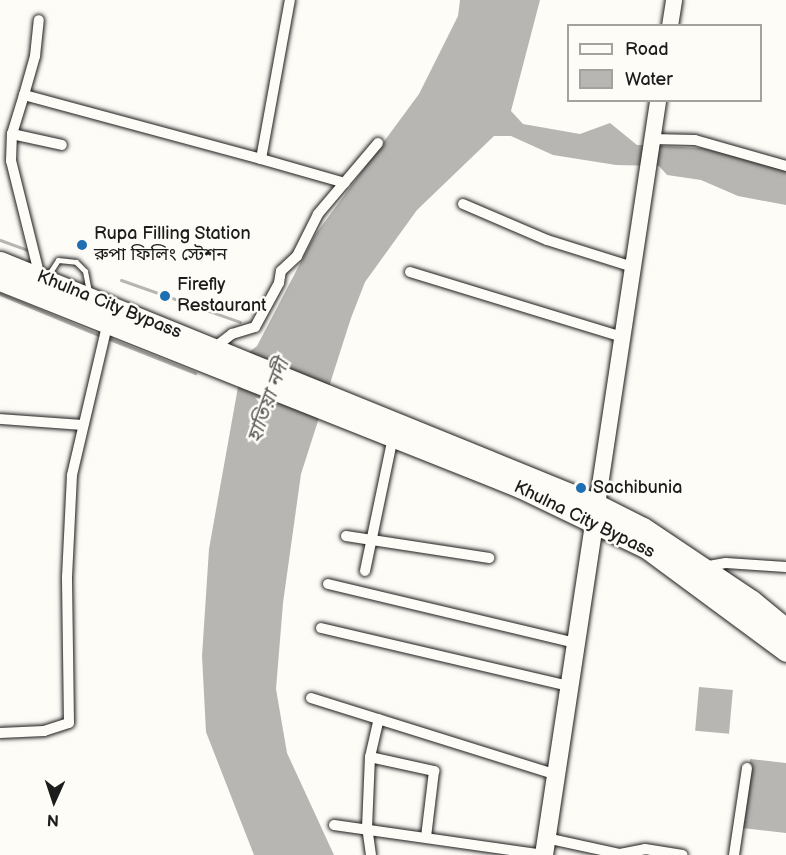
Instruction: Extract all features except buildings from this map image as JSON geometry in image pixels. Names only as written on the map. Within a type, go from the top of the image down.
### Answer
[{"type":"highway","name":"Khulna City Bypass","points":[[0,262],[90,297],[214,354]]},
{"type":"highway","name":"Khulna City Bypass","points":[[0,280],[108,321],[214,354]]},
{"type":"highway","points":[[214,354],[364,418]]},
{"type":"highway","name":"Khulna City Bypass","points":[[364,418],[595,514],[647,548],[786,651]]},
{"type":"highway","name":"Khulna City Bypass","points":[[364,418],[393,437],[520,487],[595,514],[643,528],[786,629]]},
{"type":"main road","points":[[545,849],[595,514]]},
{"type":"street","points":[[261,159],[290,0]]},
{"type":"street","points":[[670,24],[674,0]]},
{"type":"street","points":[[39,20],[35,56],[12,134],[11,161],[43,278]]},
{"type":"street","points":[[24,95],[345,183]]},
{"type":"street","points":[[595,514],[658,102]]},
{"type":"street","points":[[12,134],[62,145]]},
{"type":"street","points":[[652,142],[695,141],[786,166]]},
{"type":"street","points":[[214,354],[232,334],[255,327],[279,283],[281,271],[297,256],[318,214],[378,143]]},
{"type":"street","points":[[463,204],[547,240],[633,267]]},
{"type":"street","points":[[410,272],[622,337]]},
{"type":"street","points":[[0,733],[44,731],[69,723],[67,578],[72,475],[81,425],[108,321]]},
{"type":"street","points":[[0,419],[81,425]]},
{"type":"street","points":[[365,571],[393,437]]},
{"type":"street","points":[[346,536],[489,558]]},
{"type":"street","points":[[702,568],[726,563],[786,567]]},
{"type":"street","points":[[328,584],[576,643]]},
{"type":"street","points":[[321,628],[569,686]]},
{"type":"street","points":[[310,698],[556,775]]},
{"type":"street","points":[[371,855],[367,828],[370,758],[379,719]]},
{"type":"street","points":[[370,758],[434,771],[426,837]]},
{"type":"street","points":[[734,855],[747,768]]},
{"type":"street","points":[[334,825],[545,849],[620,854],[645,849],[683,855]]},
{"type":"water","name":"হাতিয়া নদী","points":[[460,0],[540,0],[511,111],[523,124],[580,134],[610,123],[637,145],[702,148],[786,169],[786,205],[738,196],[701,180],[667,175],[659,166],[616,165],[553,155],[511,136],[494,136],[417,210],[365,282],[351,318],[301,474],[283,603],[276,689],[287,753],[334,855],[254,855],[206,732],[202,656],[209,549],[238,387],[249,352],[257,346],[315,235],[419,94],[458,16]]},
{"type":"water","points":[[699,687],[733,690],[729,734],[695,731]]},
{"type":"water","points":[[750,759],[786,763],[786,833],[742,828]]},
{"type":"waterway","points":[[0,240],[27,250]]},
{"type":"waterway","points":[[121,280],[240,322]]},
{"type":"waterway","points":[[0,294],[101,336]]},
{"type":"waterway","points":[[107,338],[195,373]]},
{"type":"place","name":"Rupa Filling Station রুপা ফিলিং স্টেশন","points":[[82,245]]},
{"type":"place","name":"Firefly Restaurant","points":[[165,296]]},
{"type":"place","name":"Sachibunia","points":[[581,488]]}]
